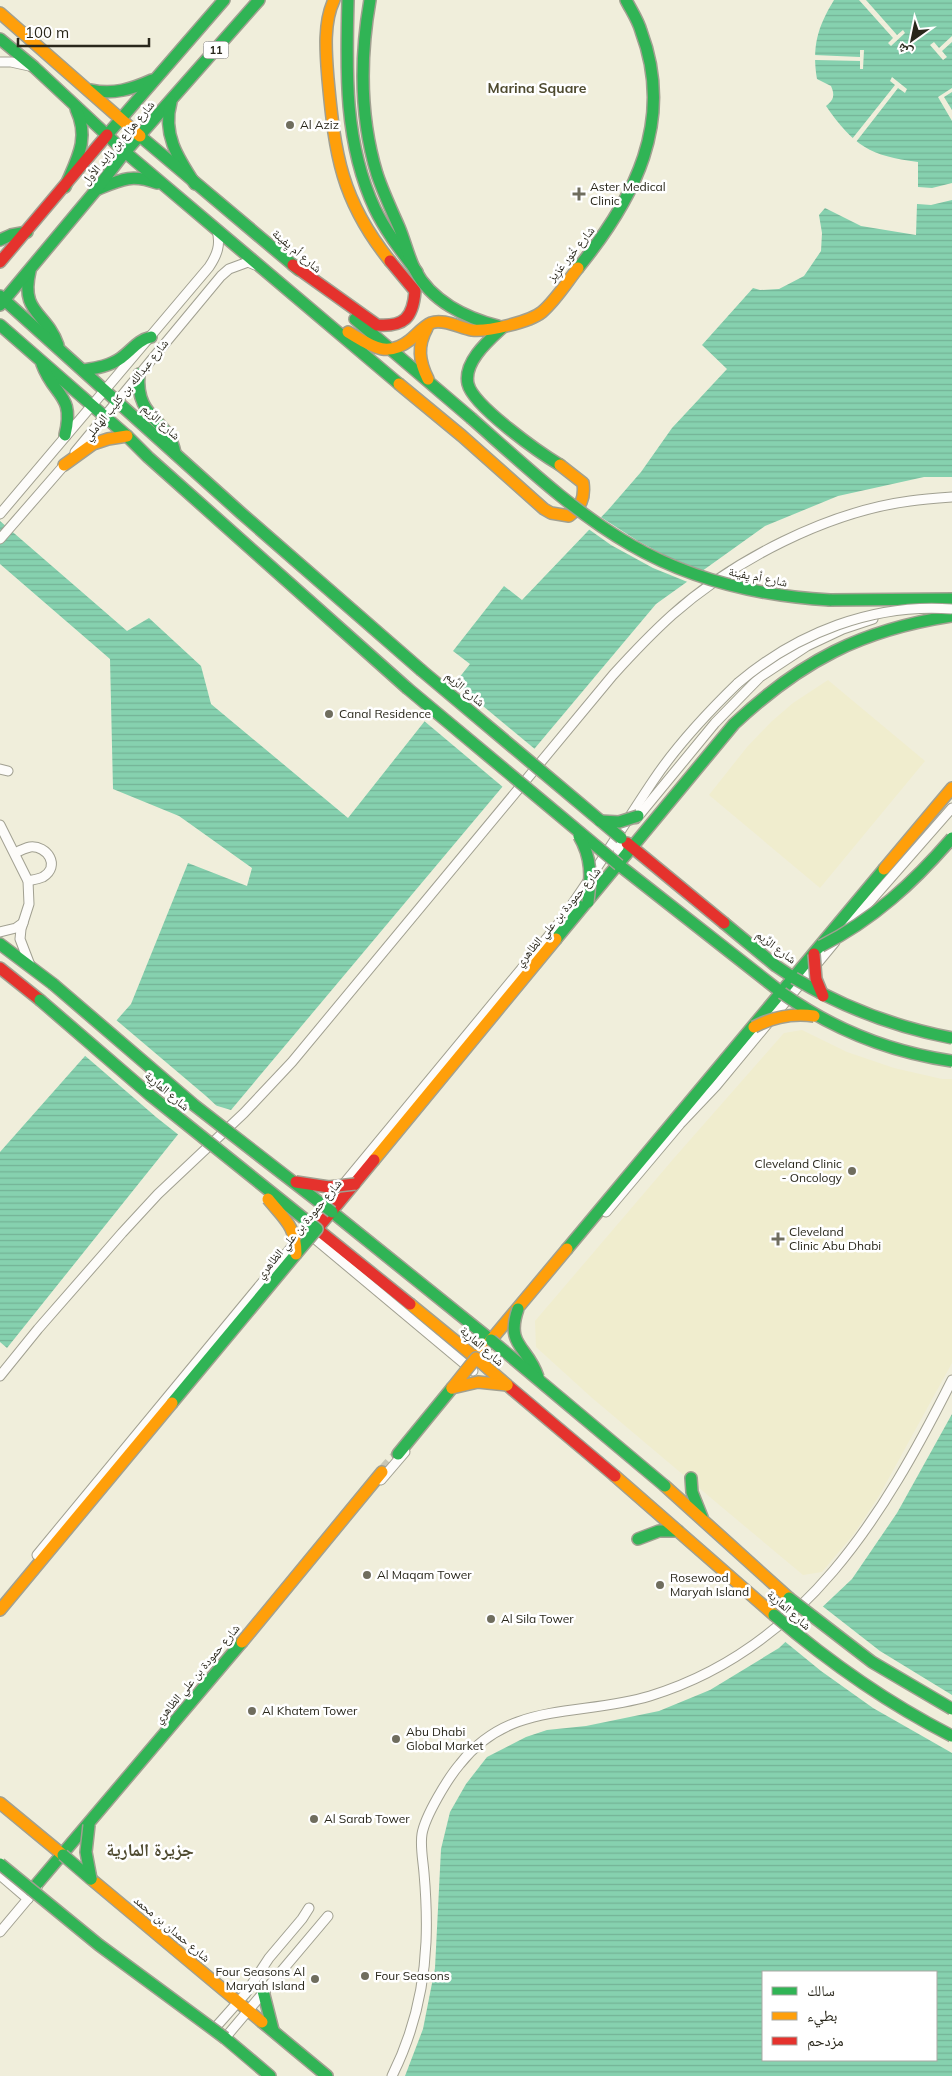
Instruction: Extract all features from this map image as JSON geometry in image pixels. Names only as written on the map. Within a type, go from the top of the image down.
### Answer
[{"type":"main road","name":"شارع هزاع بن زايد الأول","points":[[1,300],[96,190],[125,152],[259,0]]},
{"type":"main road","points":[[293,265],[377,325],[392,326],[402,323],[414,305],[414,291],[376,243],[358,215],[339,166],[332,128],[328,64],[328,13],[334,0]]},
{"type":"main road","points":[[348,0],[346,64],[348,105],[363,182],[375,210],[393,241],[417,272],[430,288],[452,309],[473,319],[503,327]]},
{"type":"main road","points":[[370,0],[366,16],[364,82],[368,132],[375,168],[417,272]]},
{"type":"main road","name":"شارع خُور عَزِيز","points":[[431,323],[439,322],[481,330],[503,327],[541,313],[602,239],[624,205],[638,176],[654,118],[655,95],[648,51],[641,29],[626,0]]},
{"type":"main road","name":"شارع هزاع بن زايد الأول","points":[[0,262],[223,1]]},
{"type":"main road","name":"شارع أم يِفينة","points":[[0,13],[195,184],[600,526],[650,556],[693,575],[740,589],[794,598],[855,600],[952,599]]},
{"type":"main road","points":[[0,39],[34,67],[125,152],[462,436],[544,508],[551,513],[569,516],[581,506],[584,499],[583,483],[572,472],[535,448],[480,403],[472,394],[468,384],[471,370],[479,351],[503,327]]},
{"type":"main road","points":[[88,90],[118,92],[137,87],[157,78]]},
{"type":"main road","points":[[65,187],[80,153],[84,136],[80,117],[70,100]]},
{"type":"main road","points":[[172,100],[167,121],[168,135],[172,147],[195,184]]},
{"type":"main road","points":[[96,190],[134,176],[168,188]]},
{"type":"main road","points":[[0,240],[11,235],[27,232]]},
{"type":"main road","points":[[30,268],[26,288],[28,300],[37,316],[55,335],[59,348]]},
{"type":"main road","name":"شارع الرِّيم","points":[[1,300],[59,348],[421,670],[632,848],[776,966],[799,977],[824,996],[886,1023],[929,1035],[952,1038]]},
{"type":"main road","points":[[323,320],[339,327],[374,348],[391,350],[407,342],[431,323]]},
{"type":"main road","points":[[431,323],[422,337],[419,354],[423,369],[431,384]]},
{"type":"main road","points":[[0,325],[105,416],[148,457],[406,688],[619,865],[782,993],[816,1017],[844,1031],[887,1048],[952,1061]]},
{"type":"main road","points":[[83,370],[105,366],[117,360],[138,342],[151,337]]},
{"type":"main road","points":[[0,339],[17,340]]},
{"type":"main road","points":[[41,361],[45,374],[67,402],[69,415],[65,435]]},
{"type":"main road","points":[[139,374],[139,389],[146,409],[170,435],[175,453]]},
{"type":"main road","points":[[64,465],[76,459],[92,444],[111,438],[127,436]]},
{"type":"main road","name":"شارع حمودة بن علي الظاهري","points":[[0,1610],[296,1254],[312,1230],[332,1212],[356,1184],[734,724],[764,695],[813,661],[859,639],[912,622],[952,616]]},
{"type":"main road","points":[[398,1454],[476,1358],[782,993],[799,977],[817,950],[952,788]]},
{"type":"main road","points":[[600,821],[619,822],[638,816]]},
{"type":"main road","points":[[573,825],[591,861],[592,876],[588,902]]},
{"type":"main road","points":[[817,950],[846,933],[884,904],[915,877],[952,838]]},
{"type":"main road","name":"شارع المارِية","points":[[0,944],[52,984],[194,1105],[332,1212],[539,1379],[704,1521],[789,1598],[872,1662],[952,1710]]},
{"type":"main road","points":[[817,950],[816,979],[824,996]]},
{"type":"main road","name":"شارع المارِية","points":[[0,968],[40,1000],[150,1096],[264,1188],[312,1230],[476,1358],[804,1641],[844,1672],[928,1724],[952,1736]]},
{"type":"main road","points":[[754,1027],[786,1015],[816,1017]]},
{"type":"main road","points":[[292,1181],[323,1186],[356,1184]]},
{"type":"main road","points":[[264,1188],[270,1202],[290,1224],[296,1238],[296,1254]]},
{"type":"main road","points":[[518,1308],[513,1324],[514,1339],[534,1365],[539,1379]]},
{"type":"main road","points":[[452,1388],[478,1382],[506,1385]]},
{"type":"main road","name":"شارع حمودة بن علي الظاهري","points":[[30,1895],[382,1472]]},
{"type":"main road","points":[[691,1478],[694,1499],[704,1521]]},
{"type":"main road","points":[[638,1540],[659,1531],[678,1531]]},
{"type":"main road","name":"شارع حمدان بن محمد","points":[[0,1803],[327,2076]]},
{"type":"main road","points":[[89,1825],[86,1852],[91,1879]]},
{"type":"main road","points":[[0,1864],[30,1895],[214,2029],[270,2076]]},
{"type":"main road","points":[[264,1991],[266,2008],[274,2032]]},
{"type":"street","points":[[0,62],[11,62],[34,67]]},
{"type":"street","name":"شارع عبدالله بن كليب الهاملي","points":[[0,514],[205,272],[217,251],[220,240],[217,230]]},
{"type":"street","name":"شارع عبدالله بن كليب الهاملي","points":[[0,539],[229,269],[248,262],[263,267]]},
{"type":"street","points":[[205,272],[212,277],[215,284]]},
{"type":"street","points":[[0,1376],[122,1232],[158,1194],[244,1114],[292,1062],[613,675],[645,640],[673,614],[735,568],[766,551],[832,521],[910,500],[952,497]]},
{"type":"street","points":[[621,838],[700,740],[746,689],[790,655],[843,629],[903,611],[952,605]]},
{"type":"street","points":[[0,1600],[312,1230],[556,927],[580,894],[666,763],[707,714],[738,683],[781,651],[810,636],[840,624],[894,611],[952,609]]},
{"type":"street","points":[[0,1932],[236,1654],[680,1124],[754,1041],[799,977],[952,808]]},
{"type":"street","points":[[0,825],[28,881],[29,904],[20,939],[30,966]]},
{"type":"street","name":"شارع حمودة بن علي الظاهري","points":[[619,865],[618,851],[621,838]]},
{"type":"street","points":[[15,853],[30,847],[44,850],[49,855],[51,866],[49,870],[42,877],[28,881]]},
{"type":"street","points":[[0,932],[16,928],[23,923]]},
{"type":"street","points":[[312,1230],[472,1371]]},
{"type":"street","points":[[392,2076],[403,2054],[414,2022],[421,1985],[427,1918],[422,1833],[427,1819],[460,1764],[487,1738],[515,1722],[538,1715],[626,1703],[672,1689],[716,1669],[769,1634],[793,1613],[831,1574],[866,1530],[897,1483],[952,1380]]},
{"type":"street","points":[[0,1875],[30,1895]]},
{"type":"street","points":[[214,2029],[252,1986],[275,1950],[298,1924],[309,1908]]},
{"type":"street","points":[[225,2038],[328,1916]]},
{"type":"shaded area","points":[[834,0],[952,0],[952,183],[932,188],[918,187],[918,162],[901,160],[864,147],[845,131],[826,106],[831,102],[833,92],[831,86],[817,79],[815,57],[817,38],[823,20]]},
{"type":"shaded area","points":[[952,200],[952,477],[924,477],[838,496],[765,526],[656,604],[231,1110],[204,1102],[7,1348],[0,1342],[0,1152],[131,1004],[188,863],[247,886],[252,868],[179,816],[113,789],[110,659],[0,564],[0,521],[127,631],[149,618],[201,666],[211,704],[348,818],[470,664],[453,651],[504,586],[522,600],[608,510],[641,472],[672,428],[727,369],[702,345],[753,288],[760,290],[779,289],[804,276],[821,251],[822,233],[819,215],[825,208],[861,226],[916,235],[917,204],[931,205]]},
{"type":"shaded area","points":[[828,680],[925,761],[820,888],[709,795],[747,747],[771,722],[793,703]]},
{"type":"shaded area","name":"Cleveland Clinic Abu Dhabi","points":[[802,1030],[847,1052],[894,1068],[942,1079],[952,1079],[952,1363],[879,1496],[854,1534],[822,1572],[803,1575],[591,1397],[536,1347],[535,1321],[784,1033]]},
{"type":"shaded area","points":[[952,1414],[952,2076],[405,2076],[423,2029],[435,1968],[441,1849],[450,1812],[466,1784],[487,1757],[526,1737],[547,1730],[586,1726],[659,1711],[710,1690],[779,1648],[852,1579],[897,1513]]},
{"type":"pier","points":[[859,0],[866,0],[897,35],[903,30],[905,33],[891,46],[888,43],[893,38]]},
{"type":"pier","points":[[952,36],[952,42],[942,51],[947,57],[943,60],[930,45],[934,42],[939,48]]},
{"type":"pier","points":[[860,50],[864,50],[863,69],[860,69],[860,61],[814,60],[814,55],[860,57]]},
{"type":"pier","points":[[892,77],[907,89],[905,93],[898,88],[856,142],[852,139],[895,85],[890,81]]},
{"type":"pier","points":[[952,88],[952,92],[944,97],[952,110],[952,121],[938,97]]},
{"type":"pier","points":[[599,516],[638,541],[668,557],[706,572],[690,583],[653,568],[611,545],[587,528]]},
{"type":"pier","points":[[453,681],[536,750],[504,788],[423,720]]},
{"type":"pier","points":[[115,1019],[220,1109],[205,1104],[180,1136],[156,1117],[83,1054]]},
{"type":"pier","points":[[821,1605],[880,1651],[952,1695],[952,1753],[873,1708],[821,1671],[783,1640]]},
{"type":"tunnel","points":[[382,1472],[398,1454]]},
{"type":"traffic: fast","points":[[107,135],[224,0]]},
{"type":"traffic: fast","points":[[0,39],[34,67],[125,152],[259,0]]},
{"type":"traffic: fast","points":[[348,0],[347,80],[352,133],[357,158],[365,184],[379,217],[394,242],[417,272]]},
{"type":"traffic: fast","points":[[370,0],[364,43],[363,87],[371,153],[382,187],[415,270],[430,291],[462,313],[498,326]]},
{"type":"traffic: fast","points":[[578,268],[617,214],[632,186],[644,157],[651,127],[654,96],[650,64],[640,27],[626,0]]},
{"type":"traffic: fast","points":[[91,90],[107,92],[122,90],[152,80]]},
{"type":"traffic: fast","points":[[171,102],[169,114],[170,135],[183,165],[195,184]]},
{"type":"traffic: fast","points":[[65,187],[77,158],[82,139],[82,130],[76,109]]},
{"type":"traffic: fast","points":[[140,136],[299,270]]},
{"type":"traffic: fast","points":[[0,305],[96,190],[125,152],[399,384]]},
{"type":"traffic: fast","points":[[98,189],[134,178],[157,183]]},
{"type":"traffic: fast","points":[[0,240],[11,235],[27,232]]},
{"type":"traffic: fast","points":[[30,271],[28,296],[31,304],[53,334],[58,345]]},
{"type":"traffic: fast","points":[[0,296],[241,513],[421,670]]},
{"type":"traffic: fast","points":[[355,319],[471,418]]},
{"type":"traffic: fast","points":[[0,325],[127,436],[148,457],[407,688]]},
{"type":"traffic: fast","points":[[503,327],[484,345],[473,360],[467,376],[468,384],[473,393],[494,416],[523,440],[560,465]]},
{"type":"traffic: fast","points":[[83,370],[112,363],[146,338],[151,337]]},
{"type":"traffic: fast","points":[[42,364],[65,403],[67,411],[65,435]]},
{"type":"traffic: fast","points":[[139,374],[139,389],[142,401],[172,441],[175,453]]},
{"type":"traffic: fast","points":[[471,418],[568,502],[609,532],[654,558],[703,577],[753,590],[778,595],[830,600]]},
{"type":"traffic: fast","points":[[830,600],[952,599]]},
{"type":"traffic: fast","points":[[556,939],[734,724],[759,702],[808,666],[834,652],[889,630],[952,616]]},
{"type":"traffic: fast","points":[[421,670],[621,838]]},
{"type":"traffic: fast","points":[[407,688],[619,865]]},
{"type":"traffic: fast","points":[[600,821],[619,822],[638,816]]},
{"type":"traffic: fast","points":[[579,836],[590,868],[588,902]]},
{"type":"traffic: fast","points":[[821,946],[840,936],[892,899],[923,870],[952,838]]},
{"type":"traffic: fast","points":[[619,865],[782,993]]},
{"type":"traffic: fast","points":[[567,1249],[884,869]]},
{"type":"traffic: fast","points":[[724,923],[776,966],[794,978]]},
{"type":"traffic: fast","points":[[0,944],[53,984]]},
{"type":"traffic: fast","points":[[794,978],[813,989],[870,1015],[910,1028],[952,1038]]},
{"type":"traffic: fast","points":[[53,984],[194,1105],[332,1212]]},
{"type":"traffic: fast","points":[[782,993],[822,1018],[863,1038],[906,1052],[952,1061]]},
{"type":"traffic: fast","points":[[40,1000],[150,1095],[317,1229],[296,1254]]},
{"type":"traffic: fast","points":[[332,1212],[491,1340]]},
{"type":"traffic: fast","points":[[172,1403],[296,1254]]},
{"type":"traffic: fast","points":[[518,1309],[514,1331],[516,1339],[529,1358],[538,1377]]},
{"type":"traffic: fast","points":[[491,1340],[665,1486]]},
{"type":"traffic: fast","points":[[398,1454],[452,1388]]},
{"type":"traffic: fast","points":[[691,1478],[692,1492],[702,1517]]},
{"type":"traffic: fast","points":[[638,1539],[659,1531],[678,1531]]},
{"type":"traffic: fast","points":[[789,1598],[872,1662],[952,1709]]},
{"type":"traffic: fast","points":[[774,1615],[859,1681],[904,1710],[952,1736]]},
{"type":"traffic: fast","points":[[31,1891],[242,1642]]},
{"type":"traffic: fast","points":[[89,1825],[86,1852],[91,1879]]},
{"type":"traffic: fast","points":[[63,1855],[91,1879]]},
{"type":"traffic: fast","points":[[0,1864],[99,1945],[225,2038]]},
{"type":"traffic: fast","points":[[263,1991],[273,2030]]},
{"type":"traffic: fast","points":[[262,2022],[327,2076]]},
{"type":"traffic: fast","points":[[225,2038],[270,2076]]},
{"type":"traffic: slow","points":[[334,0],[328,19],[326,49],[331,106],[338,154],[343,176],[361,218],[390,261]]},
{"type":"traffic: slow","points":[[0,13],[140,136]]},
{"type":"traffic: slow","points":[[348,332],[378,348],[393,349],[410,340],[431,323],[446,322],[472,330],[498,328],[519,323],[542,312],[578,268]]},
{"type":"traffic: slow","points":[[427,328],[420,354],[428,379]]},
{"type":"traffic: slow","points":[[399,384],[462,436],[544,509],[551,513],[569,516],[577,509],[581,502],[583,483],[560,465]]},
{"type":"traffic: slow","points":[[64,465],[93,444],[127,436]]},
{"type":"traffic: slow","points":[[884,869],[952,788]]},
{"type":"traffic: slow","points":[[374,1160],[556,939]]},
{"type":"traffic: slow","points":[[754,1027],[783,1017],[798,1015],[814,1016]]},
{"type":"traffic: slow","points":[[268,1199],[288,1224],[294,1236],[296,1254]]},
{"type":"traffic: slow","points":[[410,1304],[476,1358],[567,1249]]},
{"type":"traffic: slow","points":[[452,1388],[476,1358],[507,1385]]},
{"type":"traffic: slow","points":[[452,1388],[478,1382],[507,1385]]},
{"type":"traffic: slow","points":[[0,1610],[172,1403]]},
{"type":"traffic: slow","points":[[242,1642],[382,1472]]},
{"type":"traffic: slow","points":[[615,1476],[774,1615]]},
{"type":"traffic: slow","points":[[665,1486],[789,1598]]},
{"type":"traffic: slow","points":[[0,1803],[63,1855]]},
{"type":"traffic: slow","points":[[91,1879],[262,2022]]},
{"type":"traffic: jam","points":[[0,262],[107,135]]},
{"type":"traffic: jam","points":[[293,265],[377,325],[386,325],[405,319],[412,308],[415,291],[390,261]]},
{"type":"traffic: jam","points":[[627,843],[724,923]]},
{"type":"traffic: jam","points":[[814,954],[816,979],[823,996]]},
{"type":"traffic: jam","points":[[0,968],[40,1000]]},
{"type":"traffic: jam","points":[[374,1160],[317,1229],[410,1304]]},
{"type":"traffic: jam","points":[[296,1182],[329,1187],[355,1184]]},
{"type":"traffic: jam","points":[[507,1385],[615,1476]]},
{"type":"place","name":"Al Aziz","points":[[290,125]]},
{"type":"place","name":"Aster Medical Clinic","points":[[579,194]]},
{"type":"place","name":"Canal Residence","points":[[329,714]]},
{"type":"place","name":"Cleveland Clinic - Oncology","points":[[852,1171]]},
{"type":"place","name":"Cleveland Clinic Abu Dhabi","points":[[778,1239]]},
{"type":"place","name":"Al Maqam Tower","points":[[367,1575]]},
{"type":"place","name":"Rosewood Maryah Island","points":[[660,1585]]},
{"type":"place","name":"Al Sila Tower","points":[[491,1619]]},
{"type":"place","name":"Al Khatem Tower","points":[[252,1711]]},
{"type":"place","name":"Abu Dhabi Global Market","points":[[396,1739]]},
{"type":"place","name":"Al Sarab Tower","points":[[314,1819]]},
{"type":"place","name":"Four Seasons","points":[[365,1976]]},
{"type":"place","name":"Four Seasons Al Maryah Island","points":[[315,1979]]},
{"type":"district","name":"Marina Square","points":[[537,88]]},
{"type":"district","name":"جزيرة المارية","points":[[150,1850]]}]
